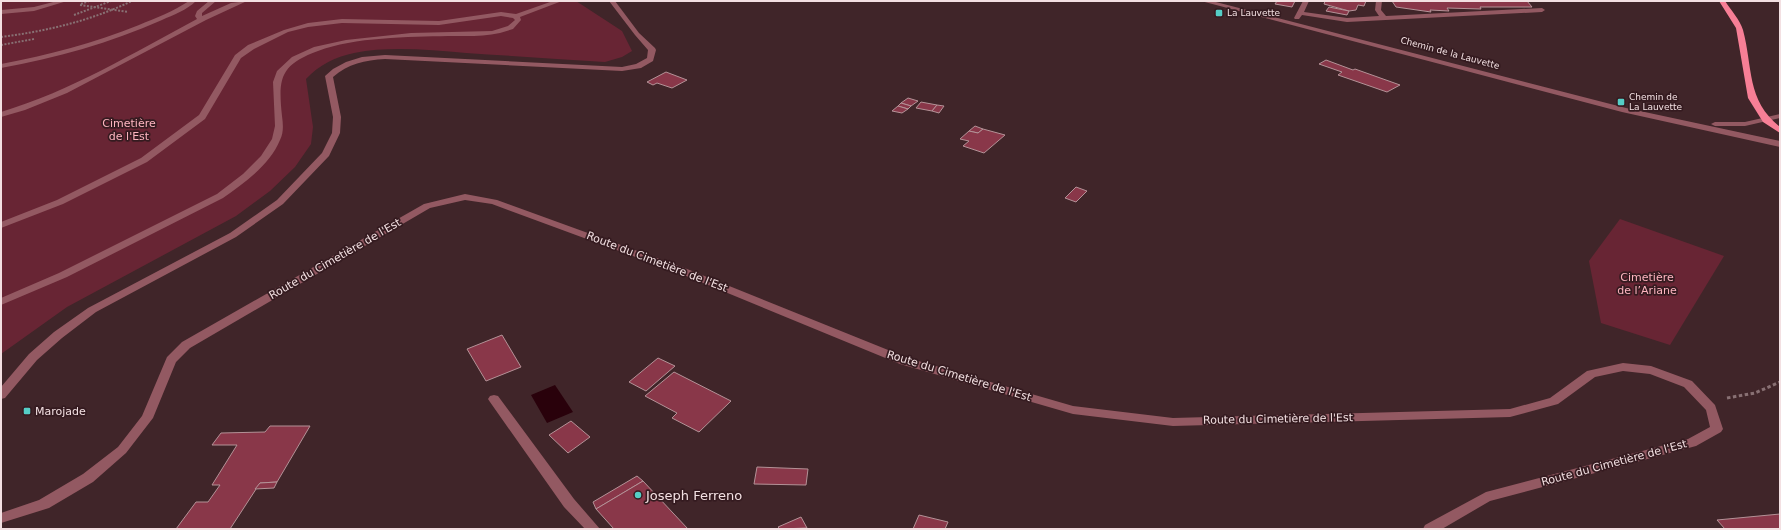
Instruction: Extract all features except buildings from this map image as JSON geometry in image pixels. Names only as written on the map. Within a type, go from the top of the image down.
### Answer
[{"type":"main road","points":[[1722,1],[1739,28],[1752,98],[1766,120],[1780,131]]},
{"type":"street","points":[[1,66],[66,51],[122,34],[162,17],[193,1]]},
{"type":"street","points":[[202,19],[198,16],[199,12],[213,1]]},
{"type":"street","points":[[1,115],[52,98],[83,84],[202,19],[244,1]]},
{"type":"street","points":[[1,225],[60,202],[144,160],[202,117],[238,57],[251,47],[286,31],[308,25],[342,21],[438,23],[461,21],[501,14],[516,16],[559,1]]},
{"type":"street","points":[[1,395],[33,357],[58,335],[92,310],[233,235],[280,202],[317,166],[326,154],[336,133],[337,117],[329,76],[337,68],[366,58],[385,57],[580,68],[622,69],[638,66],[650,59],[652,50],[636,34],[612,1]]},
{"type":"street","name":"Chemin de la Lauvette","points":[[1204,1],[1294,23],[1625,110],[1780,144]]},
{"type":"street","points":[[1294,23],[1306,1]]},
{"type":"street","points":[[1379,1],[1378,10],[1384,18]]},
{"type":"street","points":[[1,12],[34,9],[63,2]]},
{"type":"street","points":[[1300,13],[1347,20],[1542,10]]},
{"type":"street","points":[[1,302],[77,268],[220,196],[241,181],[256,168],[274,144],[279,131],[276,88],[280,73],[287,65],[300,56],[318,49],[374,38],[492,33],[507,29],[516,24],[518,20],[516,16]]},
{"type":"street","name":"Chemin de la Lauvette","points":[[1692,124],[1745,124],[1780,116]]},
{"type":"street","name":"Route du Cimetière de l'Est","points":[[1,518],[44,504],[88,478],[122,450],[147,418],[171,360],[186,345],[427,206],[465,197],[494,202],[683,271],[904,361],[1073,410],[1173,422],[1510,413],[1554,401],[1591,374],[1623,367],[1650,370],[1688,384],[1711,408],[1717,428],[1692,443],[1486,497],[1430,529]]},
{"type":"street","points":[[494,399],[569,503],[593,529]]},
{"type":"path","points":[[1,37],[58,27],[112,10],[132,1]]},
{"type":"path","points":[[63,2],[129,12],[122,15]]},
{"type":"path","points":[[1,45],[40,38]]},
{"type":"path","points":[[1705,402],[1751,395],[1773,387],[1780,382]]},
{"type":"green space","name":"Cimetière de l'Est","points":[[1,1],[576,1],[622,31],[632,51],[622,57],[605,62],[410,49],[368,51],[354,53],[334,59],[316,70],[306,79],[313,127],[311,144],[295,167],[270,191],[236,216],[67,307],[1,354]]},
{"type":"green space","name":"Cimetière de l’Ariane","points":[[1620,219],[1724,256],[1670,345],[1601,323],[1589,261]]},
{"type":"shaded area","points":[[555,385],[573,412],[547,423],[531,395]]},
{"type":"place","name":"La Lauvette","points":[[1219,13]]},
{"type":"place","name":"Chemin de La Lauvette","points":[[1621,102]]},
{"type":"place","name":"Marojade","points":[[27,411]]},
{"type":"place","name":"Joseph Ferreno","points":[[638,495]]}]
